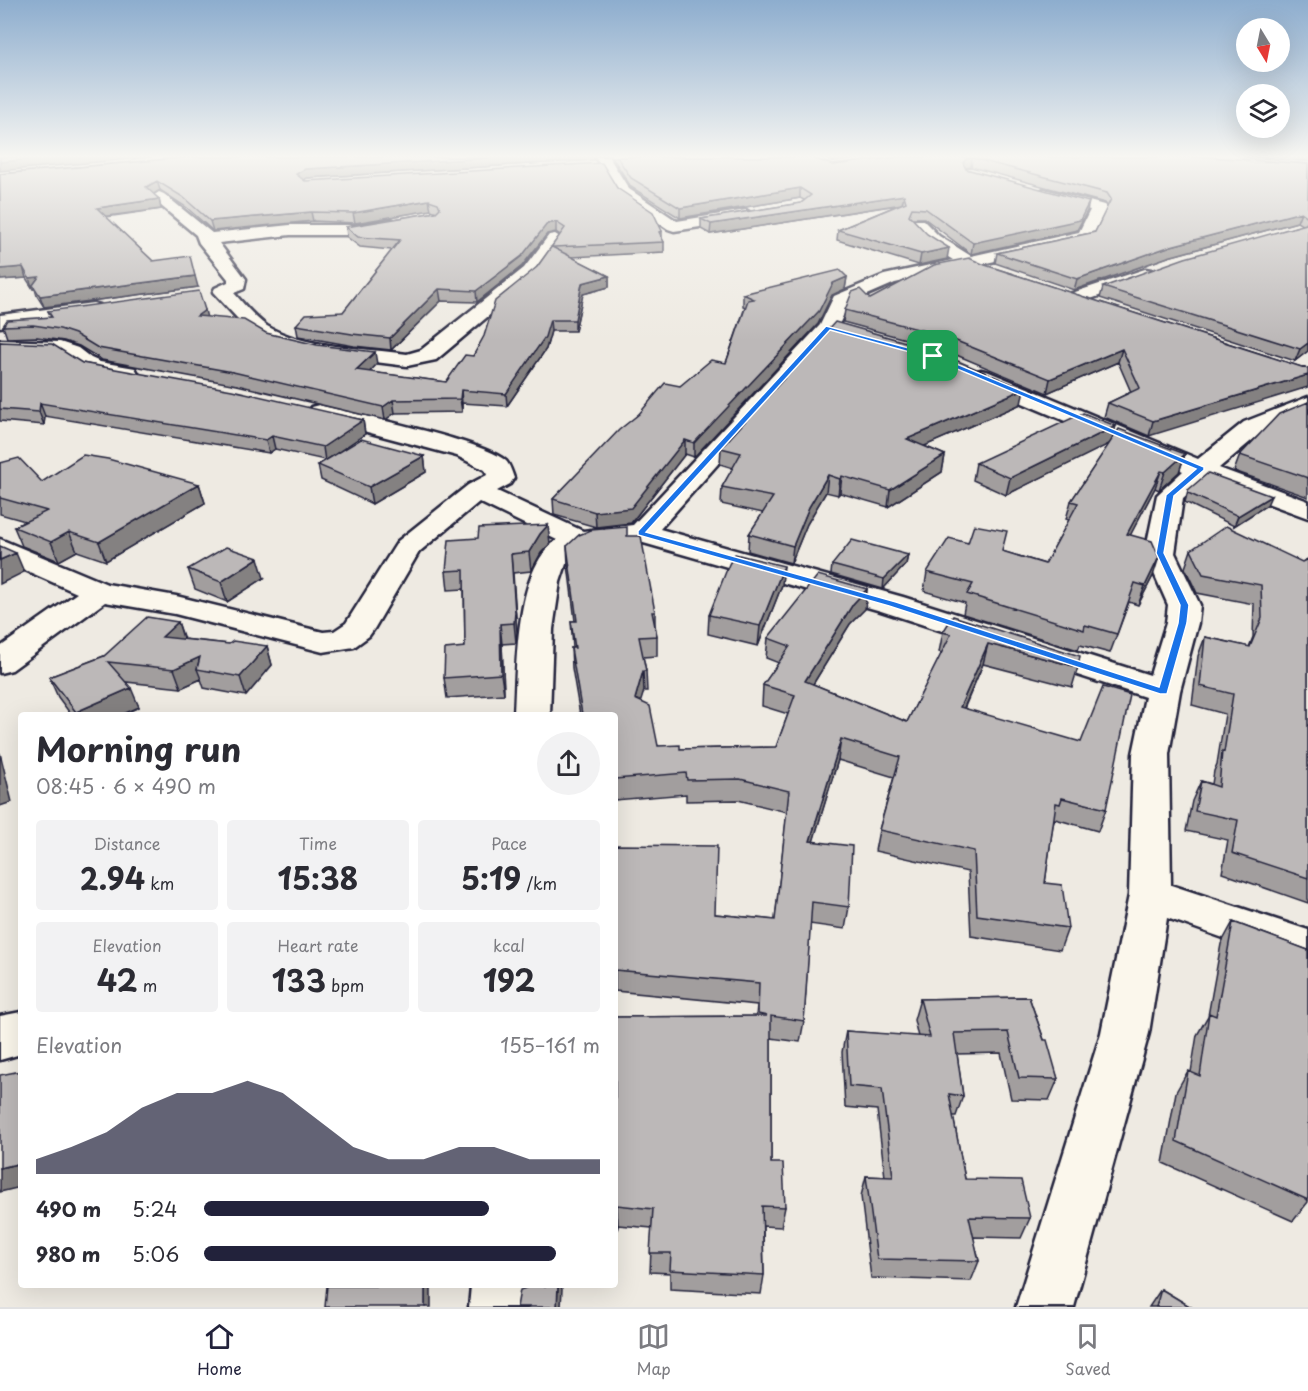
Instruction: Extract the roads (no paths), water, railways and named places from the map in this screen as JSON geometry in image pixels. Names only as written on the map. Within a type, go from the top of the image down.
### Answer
[{"type":"street","points":[[186,218],[216,241],[237,279],[237,285],[222,292],[199,295]]},
{"type":"street","points":[[661,218],[674,226],[723,218]]},
{"type":"street","points":[[640,533],[839,330],[841,300],[890,279],[1086,236],[1095,218]]},
{"type":"street","points":[[216,241],[290,230],[355,230],[410,221]]},
{"type":"street","points":[[917,223],[933,240],[969,263],[1000,275]]},
{"type":"street","points":[[222,292],[258,329],[276,339],[320,349],[407,360],[428,355],[530,272],[555,239]]},
{"type":"street","points":[[1076,298],[1164,267]]},
{"type":"street","points":[[1054,291],[1109,309]]},
{"type":"street","points":[[0,321],[117,306]]},
{"type":"street","points":[[0,346],[60,348],[71,352],[83,363],[95,368],[153,378]]},
{"type":"street","points":[[965,370],[1238,485],[1308,510]]},
{"type":"street","points":[[1045,1307],[1125,1033],[1150,894],[1151,754],[1163,691],[1182,623],[1184,605],[1160,553],[1170,495],[1253,427],[1308,404]]},
{"type":"street","points":[[0,548],[99,592],[176,605],[323,642],[343,639],[358,629],[408,547],[477,491],[501,478],[496,466],[466,451],[291,406]]},
{"type":"street","points":[[477,491],[581,541]]},
{"type":"street","points":[[532,712],[537,630],[548,570],[561,552],[581,541],[640,533],[892,604],[1163,691]]},
{"type":"street","points":[[0,663],[99,592]]},
{"type":"street","points":[[1150,894],[1308,949]]},
{"type":"street","points":[[0,1038],[18,1034]]},
{"type":"street","points":[[498,1307],[501,1288]]}]
